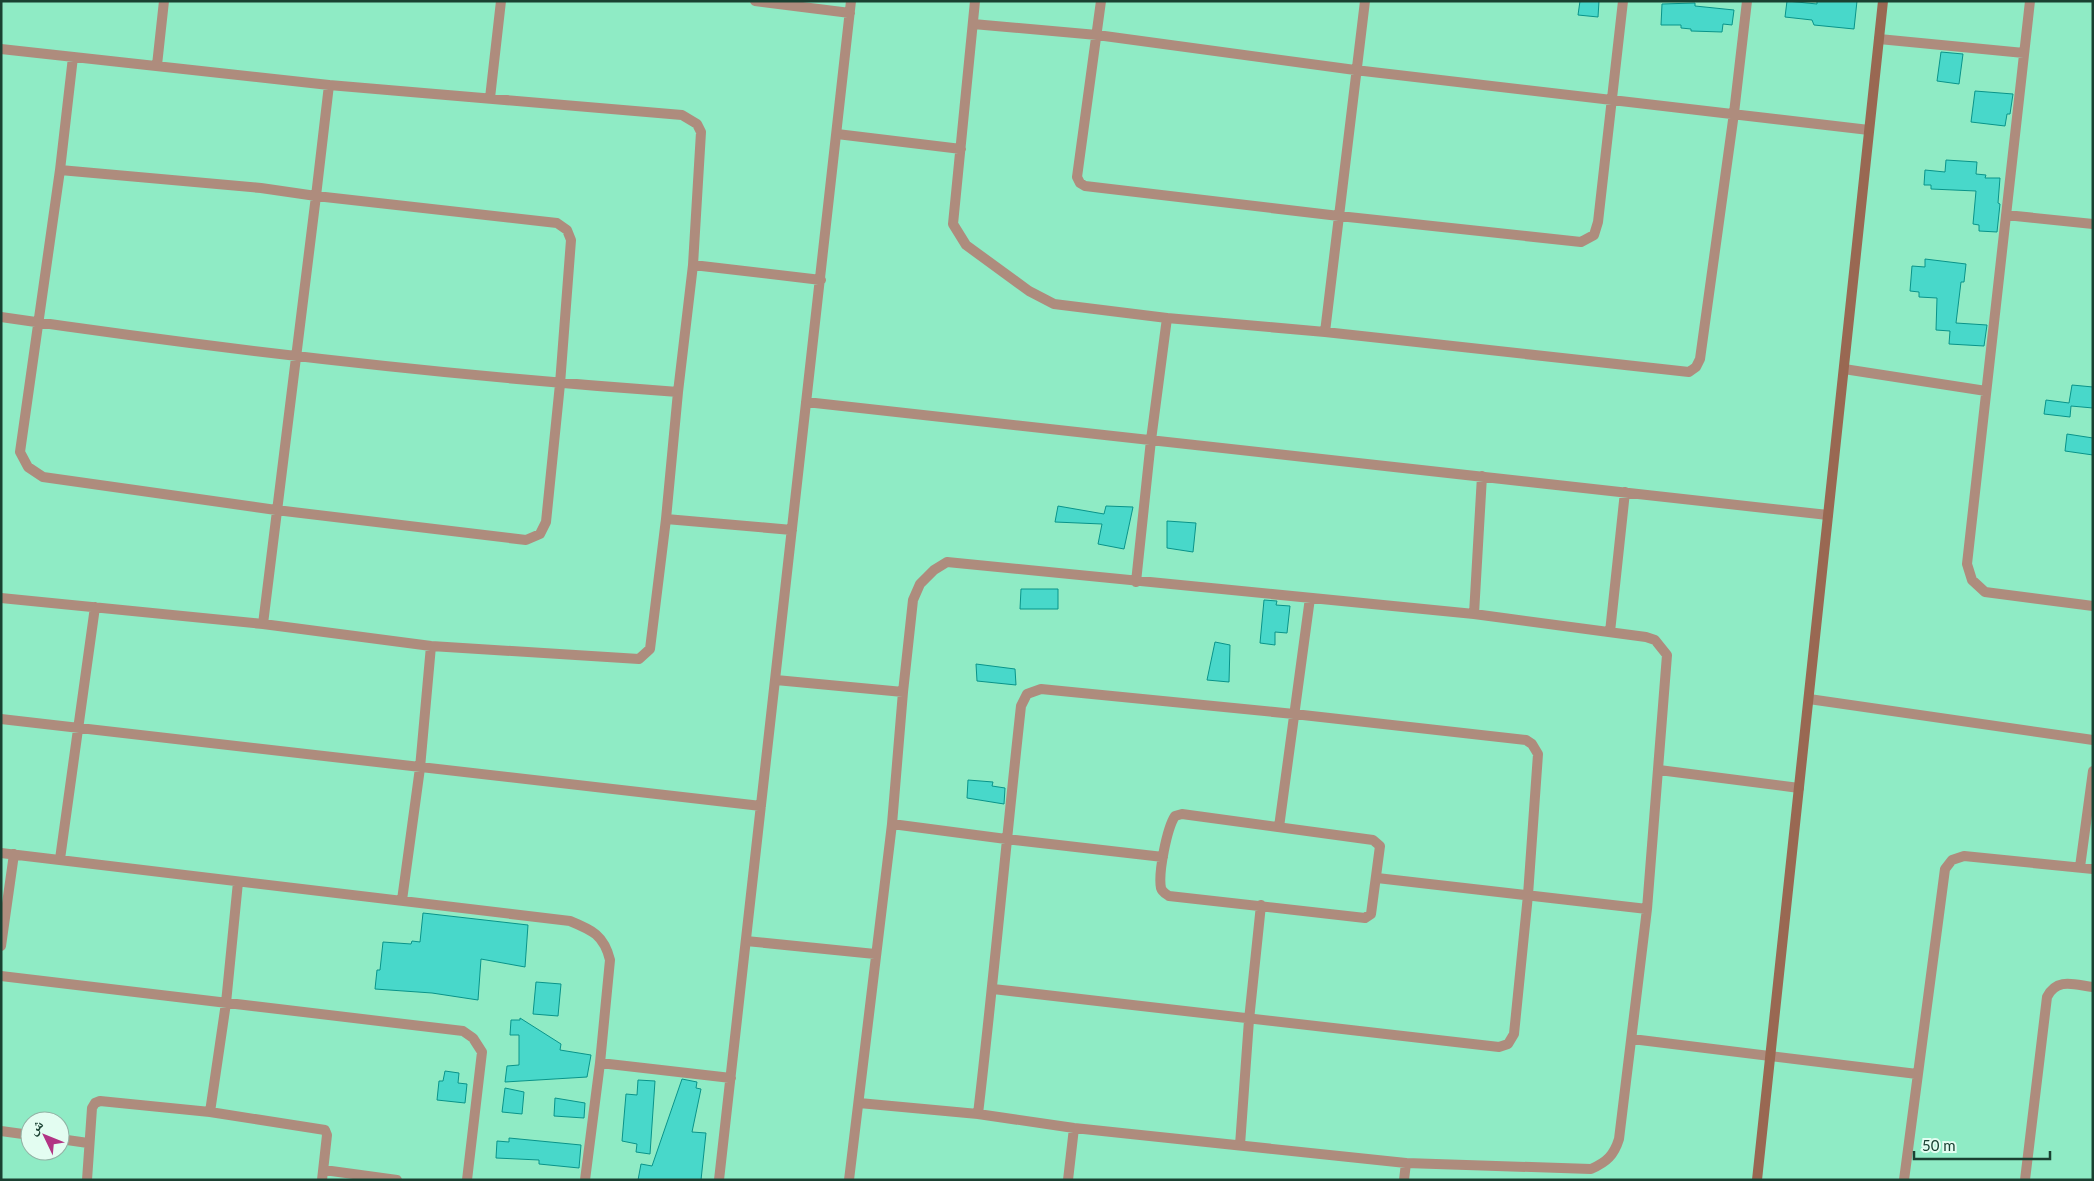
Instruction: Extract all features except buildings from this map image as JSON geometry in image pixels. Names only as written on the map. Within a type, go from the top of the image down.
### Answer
[{"type":"street","points":[[157,66],[164,1]]},
{"type":"street","points":[[490,98],[500,1]]},
{"type":"street","points":[[755,1],[818,5],[850,13]]},
{"type":"street","points":[[719,1180],[852,1]]},
{"type":"street","points":[[975,1],[953,224],[966,244],[1029,291],[1054,304],[1168,318],[1325,332],[1689,372],[1696,367],[1700,359],[1734,113],[1747,1]]},
{"type":"street","points":[[1101,1],[1077,177],[1080,183],[1085,186],[1581,242],[1594,235],[1598,222],[1623,1]]},
{"type":"street","points":[[1325,332],[1355,70],[1365,1]]},
{"type":"street","points":[[1757,1180],[1883,1]]},
{"type":"street","points":[[2030,1],[1967,564],[1972,580],[1984,592],[2093,606]]},
{"type":"street","points":[[973,24],[1097,35],[1355,70],[1869,130]]},
{"type":"street","points":[[1879,39],[2024,53]]},
{"type":"street","points":[[1,48],[329,85],[682,115],[697,124],[701,132],[693,265],[666,519],[650,649],[639,659],[431,646],[263,624],[1,598]]},
{"type":"street","points":[[60,170],[261,188],[557,223],[567,230],[571,240],[560,384],[546,522],[540,534],[526,540],[276,510],[43,477],[28,467],[20,452],[60,170],[73,57]]},
{"type":"street","points":[[263,624],[329,85]]},
{"type":"street","points":[[837,134],[961,149]]},
{"type":"street","points":[[2006,215],[2093,224]]},
{"type":"street","points":[[693,265],[820,280]]},
{"type":"street","points":[[1,317],[297,355],[560,384],[678,392]]},
{"type":"street","points":[[1136,582],[1151,440],[1168,318]]},
{"type":"street","points":[[1844,369],[1986,391]]},
{"type":"street","points":[[806,402],[1828,514]]},
{"type":"street","points":[[1474,614],[1482,476]]},
{"type":"street","points":[[1610,632],[1625,492]]},
{"type":"street","points":[[666,519],[792,530]]},
{"type":"street","points":[[849,1180],[892,824],[913,600],[920,584],[934,570],[947,562],[1474,614],[1646,637],[1655,640],[1667,655],[1647,909],[1620,1139],[1614,1154],[1602,1164],[1591,1169],[1406,1163],[1074,1128],[978,1114],[859,1103]]},
{"type":"street","points":[[1279,827],[1310,598]]},
{"type":"street","points":[[60,859],[95,607]]},
{"type":"street","points":[[402,900],[420,768],[431,646]]},
{"type":"street","points":[[776,680],[903,692]]},
{"type":"street","points":[[978,1114],[993,989],[1006,839],[1021,706],[1027,694],[1041,689],[1294,714],[1526,740],[1532,744],[1538,754],[1528,895],[1514,1034],[1508,1044],[1498,1048],[993,989]]},
{"type":"street","points":[[1809,699],[2093,740]]},
{"type":"street","points":[[1,719],[761,806]]},
{"type":"street","points":[[1659,770],[1799,788]]},
{"type":"street","points":[[2080,867],[2093,771]]},
{"type":"street","points":[[1182,814],[1373,840],[1380,846],[1371,914],[1365,918],[1169,896],[1161,888],[1163,857],[1171,823],[1176,816],[1182,814]]},
{"type":"street","points":[[892,824],[1163,857]]},
{"type":"street","points":[[1,853],[570,921],[587,928],[600,937],[607,948],[610,960],[586,1180]]},
{"type":"street","points":[[1,946],[14,854]]},
{"type":"street","points":[[1904,1180],[1946,869],[1952,860],[1964,856],[2093,869]]},
{"type":"street","points":[[1377,878],[1647,909]]},
{"type":"street","points":[[210,1112],[226,1003],[238,882]]},
{"type":"street","points":[[1240,1144],[1249,1020],[1261,905]]},
{"type":"street","points":[[746,941],[875,954]]},
{"type":"street","points":[[1,976],[463,1031],[473,1038],[482,1052],[467,1180]]},
{"type":"street","points":[[2026,1180],[2047,997],[2051,989],[2060,984],[2093,988]]},
{"type":"street","points":[[1632,1039],[1917,1074]]},
{"type":"street","points":[[600,1063],[731,1078]]},
{"type":"street","points":[[87,1180],[88,1143],[92,1108],[95,1103],[100,1101],[210,1112],[325,1130],[327,1136],[323,1175],[397,1180]]},
{"type":"street","points":[[1068,1180],[1074,1128]]},
{"type":"street","points":[[1,1131],[20,1134]]},
{"type":"street","points":[[70,1140],[88,1143]]},
{"type":"street","points":[[1404,1180],[1406,1163]]}]
